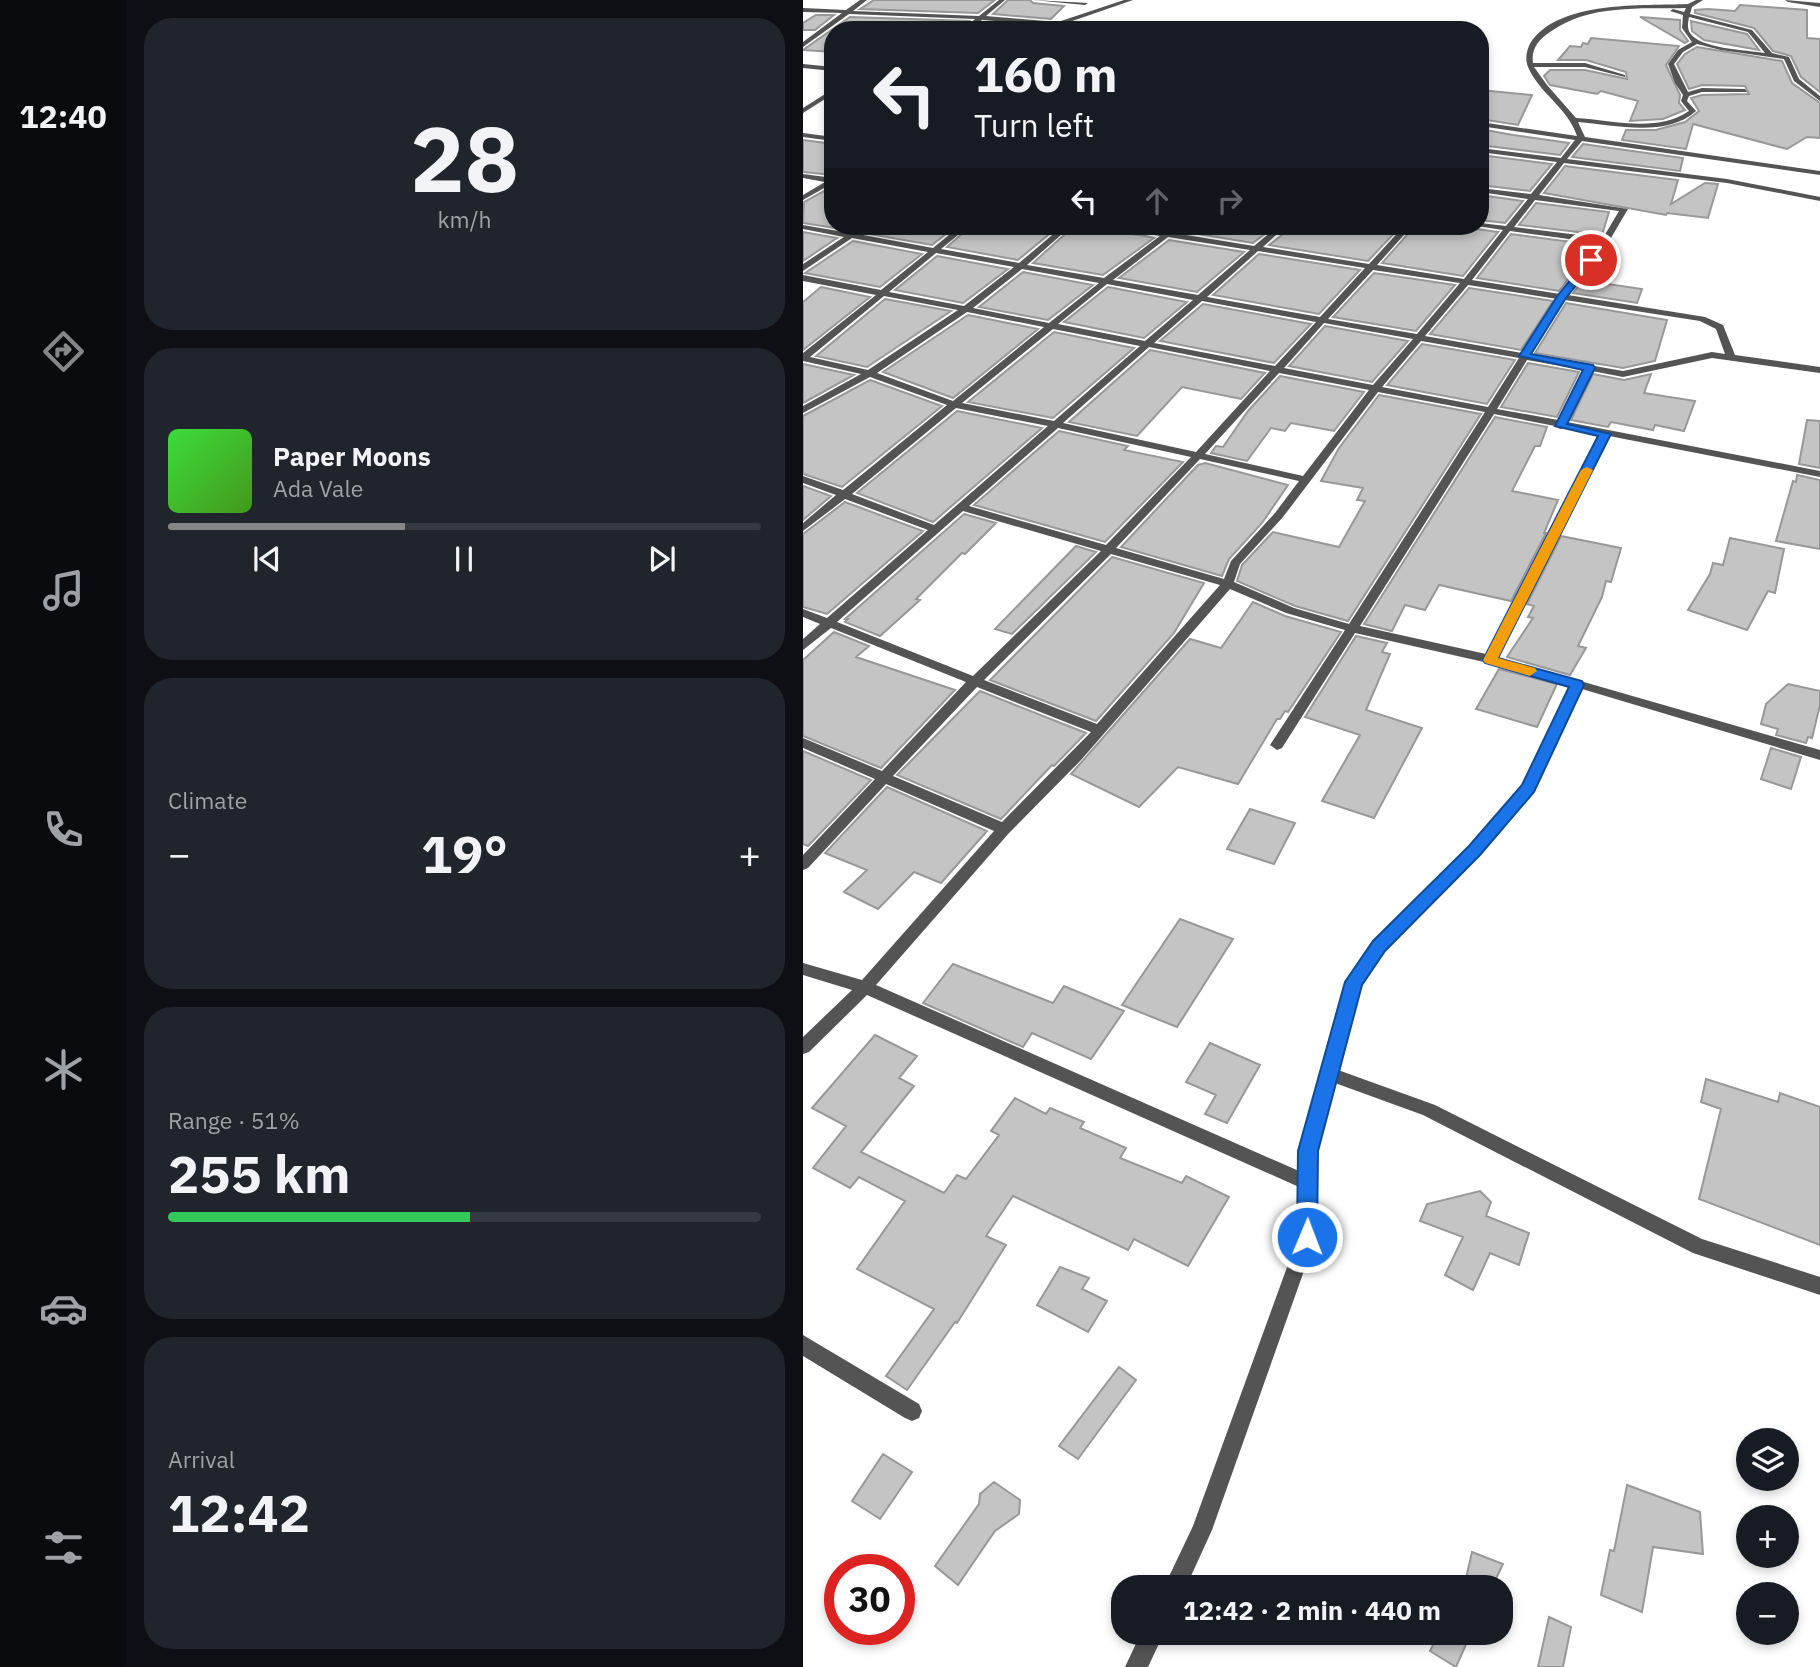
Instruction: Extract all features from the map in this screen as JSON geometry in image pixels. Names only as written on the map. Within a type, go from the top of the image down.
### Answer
[{"type":"street","points":[[835,21],[864,0]]},
{"type":"street","points":[[976,21],[1002,0]]},
{"type":"street","points":[[1036,0],[1087,1]]},
{"type":"street","points":[[1067,21],[1130,0]]},
{"type":"street","points":[[1631,0],[1750,31],[1770,55]]},
{"type":"street","points":[[1581,137],[1575,120],[1541,85],[1529,65],[1530,51],[1535,41],[1566,18],[1594,9],[1689,6],[1700,0]]},
{"type":"street","points":[[1788,0],[1820,5]]},
{"type":"street","points":[[1062,21],[1087,1]]},
{"type":"street","points":[[1689,6],[1686,15],[1688,35],[1695,43]]},
{"type":"street","points":[[803,10],[1019,21]]},
{"type":"street","points":[[803,45],[824,29]]},
{"type":"street","points":[[817,35],[824,35]]},
{"type":"street","points":[[1686,95],[1671,64],[1676,54],[1687,45],[1695,43],[1787,58],[1796,80],[1820,99]]},
{"type":"street","points":[[1529,65],[1585,65],[1623,76]]},
{"type":"street","points":[[803,66],[824,68]]},
{"type":"street","points":[[1686,95],[1703,90],[1745,91]]},
{"type":"street","points":[[1575,120],[1652,125],[1668,123],[1687,117],[1693,111],[1684,101],[1686,95]]},
{"type":"street","points":[[803,111],[824,97]]},
{"type":"street","points":[[803,102],[814,103]]},
{"type":"street","points":[[1489,125],[1820,173]]},
{"type":"street","points":[[803,135],[824,138]]},
{"type":"street","points":[[803,1047],[865,987],[1004,829],[1099,730],[1228,584],[1235,563],[1307,480],[1376,388],[1421,337],[1581,137]]},
{"type":"street","points":[[1489,152],[1727,181],[1820,199]]},
{"type":"street","points":[[803,176],[824,180]]},
{"type":"street","points":[[803,198],[824,186]]},
{"type":"street","points":[[1277,746],[1562,297],[1605,241],[1624,209],[1489,191]]},
{"type":"street","points":[[1489,226],[1605,241]]},
{"type":"street","points":[[803,227],[824,230]]},
{"type":"street","points":[[803,268],[851,235]]},
{"type":"street","points":[[857,235],[1623,374],[1712,355],[1820,370]]},
{"type":"street","points":[[803,358],[954,235]]},
{"type":"street","points":[[803,410],[918,343],[1023,265],[1057,235]]},
{"type":"street","points":[[803,528],[1106,281],[1167,235],[1702,319],[1720,327],[1731,358]]},
{"type":"street","points":[[803,646],[1271,235]]},
{"type":"street","points":[[803,864],[974,681],[1108,550],[1197,457],[1400,235]]},
{"type":"street","points":[[803,278],[1050,328],[1820,474]]},
{"type":"street","points":[[803,358],[868,373],[955,405],[1055,424],[1307,480]]},
{"type":"street","points":[[1560,426],[1589,368]]},
{"type":"street","points":[[1490,660],[1605,434]]},
{"type":"street","points":[[803,479],[935,530]]},
{"type":"street","points":[[961,507],[1228,584],[1260,601],[1352,628],[1490,660],[1820,755]]},
{"type":"street","points":[[803,613],[1099,730]]},
{"type":"street","points":[[1181,1575],[1202,1530],[1307,1237],[1308,1151],[1354,982],[1379,946],[1474,851],[1528,788],[1577,685]]},
{"type":"street","points":[[803,743],[1004,829]]},
{"type":"street","points":[[803,969],[865,987],[1308,1183]]},
{"type":"street","points":[[1329,1073],[1429,1110],[1699,1247],[1820,1286]]},
{"type":"street","points":[[803,1345],[912,1411]]},
{"type":"street","points":[[1136,1667],[1147,1645]]},
{"type":"building","points":[[874,0],[995,0],[978,13],[860,9]]},
{"type":"building","points":[[1008,0],[1030,0],[1033,3],[1064,6],[1051,19],[993,14]]},
{"type":"building","points":[[1740,5],[1807,10],[1807,38],[1820,39],[1820,92],[1801,77],[1791,56],[1773,51],[1754,28],[1695,13],[1695,10],[1708,9],[1735,11]]},
{"type":"building","points":[[816,15],[834,15],[815,30],[803,30],[803,23]]},
{"type":"building","points":[[850,17],[969,21],[844,21]]},
{"type":"building","points":[[1640,17],[1680,20],[1680,30],[1688,41],[1685,43]]},
{"type":"building","points":[[1691,21],[1747,34],[1759,50],[1704,40],[1692,31]]},
{"type":"building","points":[[824,35],[824,51],[803,50]]},
{"type":"building","points":[[1591,38],[1679,46],[1666,65],[1680,95],[1679,103],[1685,110],[1663,119],[1630,121],[1638,101],[1601,91],[1597,94],[1550,85],[1544,76],[1550,70],[1585,70],[1627,79],[1626,72],[1586,60],[1558,60],[1570,46],[1581,47],[1583,43],[1588,44]]},
{"type":"building","points":[[1697,47],[1782,61],[1792,83],[1820,103],[1820,138],[1807,137],[1787,149],[1693,124],[1686,149],[1622,140],[1626,130],[1656,130],[1685,122],[1699,111],[1691,98],[1702,95],[1749,94],[1745,86],[1702,85],[1689,89],[1677,64],[1685,54]]},
{"type":"building","points":[[1489,91],[1532,95],[1518,125],[1489,120]]},
{"type":"building","points":[[1489,131],[1569,143],[1560,155],[1489,146]]},
{"type":"building","points":[[803,140],[824,143],[824,174],[803,172]]},
{"type":"building","points":[[1583,144],[1683,158],[1680,171],[1572,157]]},
{"type":"building","points":[[1489,156],[1552,164],[1530,191],[1489,186]]},
{"type":"building","points":[[1565,166],[1678,180],[1671,204],[1705,183],[1718,184],[1708,218],[1666,215],[1544,193]]},
{"type":"building","points":[[824,191],[824,226],[803,223],[804,202]]},
{"type":"building","points":[[1489,196],[1523,201],[1505,223],[1489,221]]},
{"type":"building","points":[[1536,203],[1609,212],[1602,235],[1519,225]]},
{"type":"building","points":[[1489,231],[1498,232],[1463,276],[1382,263],[1407,235],[1489,235]]},
{"type":"building","points":[[803,232],[837,238],[803,261]]},
{"type":"building","points":[[1511,234],[1594,245],[1559,291],[1477,278]]},
{"type":"building","points":[[875,235],[945,235],[932,245]]},
{"type":"building","points":[[961,235],[1048,235],[1018,260],[947,247]]},
{"type":"building","points":[[1064,235],[1139,235],[1154,238],[1103,275],[1033,263]]},
{"type":"building","points":[[1204,235],[1263,235],[1253,243]]},
{"type":"building","points":[[1282,235],[1393,235],[1368,261],[1269,245]]},
{"type":"building","points":[[1169,240],[1244,252],[1197,292],[1119,278]]},
{"type":"building","points":[[853,241],[922,254],[880,287],[805,273]]},
{"type":"building","points":[[1259,254],[1360,270],[1319,314],[1213,295]]},
{"type":"building","points":[[937,256],[1008,269],[963,303],[895,290]]},
{"type":"building","points":[[1590,271],[1587,281],[1642,289],[1637,303],[1573,293]]},
{"type":"building","points":[[1023,272],[1093,285],[1048,320],[979,307]]},
{"type":"building","points":[[1374,273],[1455,285],[1416,331],[1333,317]]},
{"type":"building","points":[[821,287],[870,297],[803,350],[803,302]]},
{"type":"building","points":[[1108,287],[1187,302],[1144,338],[1064,322]]},
{"type":"building","points":[[1469,288],[1553,301],[1521,350],[1430,334]]},
{"type":"building","points":[[885,299],[951,311],[867,367],[816,356]]},
{"type":"building","points":[[1566,303],[1667,320],[1655,361],[1623,368],[1535,353]]},
{"type":"building","points":[[1203,304],[1311,324],[1274,363],[1160,341]]},
{"type":"building","points":[[968,315],[1038,329],[953,398],[883,372]]},
{"type":"building","points":[[1325,326],[1408,341],[1372,382],[1289,366]]},
{"type":"building","points":[[1054,332],[1134,348],[1053,418],[968,402]]},
{"type":"building","points":[[1422,344],[1515,360],[1487,404],[1387,385]]},
{"type":"building","points":[[1150,350],[1265,373],[1241,399],[1182,387],[1137,436],[1069,422]]},
{"type":"building","points":[[1528,363],[1579,372],[1557,417],[1501,407]]},
{"type":"building","points":[[803,364],[854,375],[803,403]]},
{"type":"building","points":[[1593,374],[1624,380],[1651,374],[1644,393],[1695,401],[1684,431],[1655,425],[1653,430],[1611,422],[1608,427],[1571,420]]},
{"type":"building","points":[[1280,376],[1364,392],[1334,431],[1291,423],[1285,431],[1271,428],[1247,461],[1211,453],[1216,446],[1223,447],[1248,411]]},
{"type":"building","points":[[870,380],[942,406],[842,487],[803,474],[803,416]]},
{"type":"building","points":[[1379,395],[1481,414],[1348,621],[1295,606],[1237,581],[1242,565],[1273,532],[1339,547],[1365,501],[1357,500],[1363,488],[1321,481],[1339,448]]},
{"type":"building","points":[[957,411],[1042,428],[933,522],[857,493]]},
{"type":"building","points":[[1495,417],[1547,427],[1540,446],[1535,446],[1512,491],[1558,500],[1546,533],[1511,601],[1439,585],[1425,610],[1405,605],[1392,631],[1364,624]]},
{"type":"building","points":[[1807,420],[1820,421],[1820,468],[1799,464]]},
{"type":"building","points":[[1059,431],[1128,446],[1124,450],[1183,462],[1105,542],[974,505]]},
{"type":"building","points":[[1205,463],[1288,485],[1262,523],[1229,559],[1222,576],[1121,547],[1198,465]]},
{"type":"building","points":[[1797,475],[1820,480],[1820,549],[1776,541]]},
{"type":"building","points":[[803,486],[831,496],[803,520]]},
{"type":"building","points":[[845,502],[923,531],[827,614],[803,607],[803,534]]},
{"type":"building","points":[[964,514],[996,523],[916,599],[920,600],[880,636],[845,622],[848,619],[845,619]]},
{"type":"building","points":[[1561,536],[1621,548],[1611,582],[1606,581],[1602,597],[1578,646],[1586,648],[1570,675],[1507,657],[1533,618],[1528,617],[1534,606],[1527,604]]},
{"type":"building","points":[[1730,538],[1784,549],[1775,593],[1768,591],[1747,630],[1688,610],[1710,574],[1713,563],[1723,565]]},
{"type":"building","points":[[1076,546],[1096,552],[1012,634],[995,629]]},
{"type":"building","points":[[1112,557],[1204,583],[1174,633],[1096,721],[990,680]]},
{"type":"building","points":[[1253,602],[1285,616],[1341,632],[1288,712],[1285,711],[1280,719],[1277,719],[1238,784],[1178,767],[1139,807],[1071,774],[1190,639],[1221,648]]},
{"type":"building","points":[[834,632],[869,646],[856,657],[955,690],[881,768],[803,736],[803,660]]},
{"type":"building","points":[[1356,636],[1387,643],[1382,652],[1390,654],[1366,710],[1422,728],[1374,818],[1322,801],[1360,735],[1305,717]]},
{"type":"building","points":[[1499,669],[1557,684],[1537,727],[1476,709]]},
{"type":"building","points":[[1788,684],[1820,691],[1820,705],[1812,738],[1808,737],[1806,743],[1776,735],[1778,729],[1761,724],[1766,704]]},
{"type":"building","points":[[980,691],[1086,733],[1001,819],[897,775]]},
{"type":"building","points":[[1771,748],[1801,757],[1791,789],[1761,779]]},
{"type":"building","points":[[803,751],[871,780],[808,846],[803,844]]},
{"type":"building","points":[[887,787],[987,831],[941,883],[914,872],[878,909],[844,892],[867,870],[825,853]]},
{"type":"building","points":[[1250,809],[1295,823],[1274,864],[1227,849]]},
{"type":"building","points":[[1180,919],[1233,939],[1177,1027],[1122,1005]]},
{"type":"building","points":[[953,964],[1053,1003],[1064,986],[1124,1011],[1091,1059],[1032,1033],[1023,1047],[923,1003]]},
{"type":"building","points":[[875,1035],[917,1056],[899,1078],[914,1086],[861,1152],[944,1193],[957,1175],[966,1179],[999,1135],[991,1131],[1015,1098],[1046,1114],[1050,1108],[1084,1122],[1080,1128],[1126,1148],[1120,1158],[1182,1183],[1186,1176],[1229,1197],[1188,1266],[1134,1239],[1128,1250],[1013,1196],[986,1236],[1006,1245],[957,1323],[955,1322],[907,1390],[886,1376],[934,1309],[857,1269],[905,1201],[859,1177],[850,1188],[813,1168],[846,1126],[812,1108]]},
{"type":"building","points":[[1210,1043],[1260,1065],[1227,1123],[1205,1114],[1216,1095],[1186,1082]]},
{"type":"building","points":[[1706,1079],[1778,1102],[1780,1093],[1820,1107],[1820,1245],[1699,1199],[1721,1109],[1701,1102]]},
{"type":"building","points":[[1480,1191],[1491,1202],[1486,1216],[1529,1233],[1519,1265],[1490,1253],[1473,1290],[1445,1275],[1463,1237],[1420,1221],[1427,1204]]},
{"type":"building","points":[[1060,1267],[1089,1278],[1082,1289],[1107,1301],[1088,1332],[1037,1305]]},
{"type":"building","points":[[1119,1367],[1136,1380],[1078,1459],[1059,1446]]},
{"type":"building","points":[[883,1454],[912,1472],[880,1519],[852,1501]]},
{"type":"building","points":[[994,1482],[1020,1500],[1019,1514],[995,1531],[958,1585],[935,1566],[979,1504],[980,1494]]},
{"type":"building","points":[[1627,1485],[1700,1512],[1703,1554],[1653,1547],[1642,1612],[1601,1595],[1610,1550],[1614,1551]]},
{"type":"building","points":[[1472,1552],[1503,1564],[1498,1575],[1467,1575]]},
{"type":"building","points":[[1549,1617],[1571,1627],[1563,1667],[1538,1667]]},
{"type":"building","points":[[1433,1645],[1466,1645],[1456,1667],[1430,1651]]},
{"type":"slow traffic","points":[[1530,671],[1490,660],[1587,470]]},
{"type":"route","points":[[1307,1237],[1308,1151],[1354,982],[1379,946],[1474,851],[1528,788],[1577,685],[1490,660],[1605,434],[1560,426],[1589,368],[1524,356],[1562,297],[1591,260]]}]
